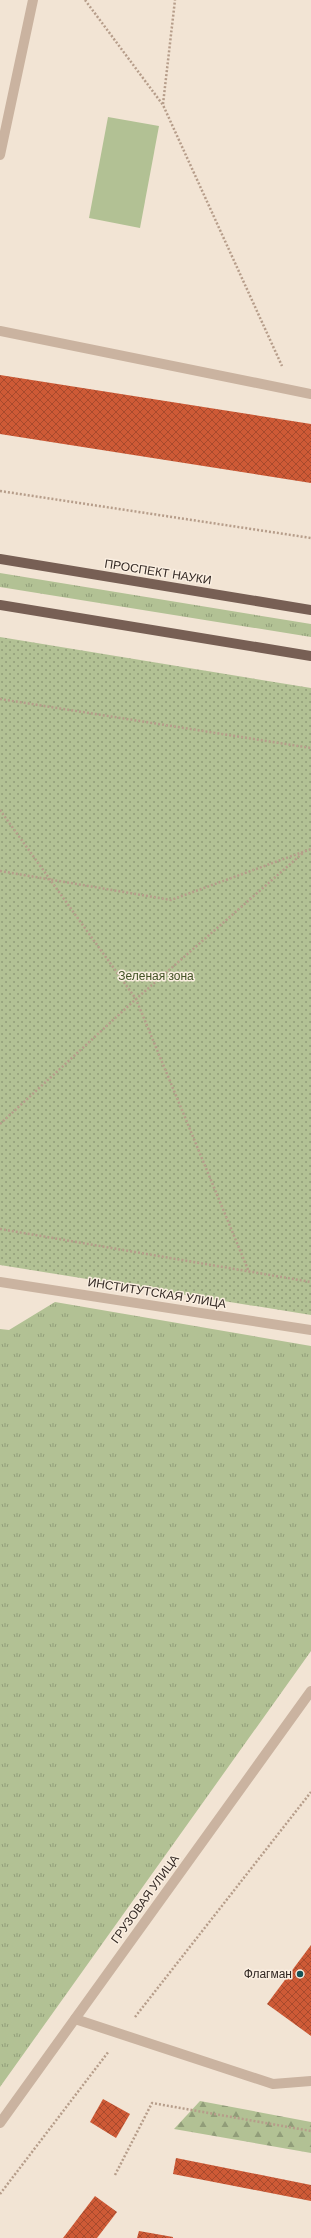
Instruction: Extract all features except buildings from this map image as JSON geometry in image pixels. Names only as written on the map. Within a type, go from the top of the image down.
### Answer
[{"type":"main road","name":"ПРОСПЕКТ НАУКИ","points":[[0,559],[311,610]]},
{"type":"main road","points":[[0,605],[311,656]]},
{"type":"street","points":[[0,155],[33,0]]},
{"type":"street","points":[[0,331],[294,392],[311,394]]},
{"type":"street","name":"ИНСТИТУТСКАЯ УЛИЦА","points":[[0,1282],[311,1330]]},
{"type":"street","name":"ГРУЗОВАЯ УЛИЦА","points":[[0,2123],[311,1691]]},
{"type":"street","points":[[75,2018],[273,2084],[311,2081]]},
{"type":"path","points":[[84,0],[163,105],[294,392]]},
{"type":"path","points":[[163,105],[175,0]]},
{"type":"path","points":[[0,491],[311,538]]},
{"type":"path","points":[[0,699],[311,748]]},
{"type":"path","points":[[0,810],[136,999],[249,1272]]},
{"type":"path","points":[[0,870],[171,900],[311,849]]},
{"type":"path","points":[[0,1124],[136,999],[304,852]]},
{"type":"path","points":[[0,1229],[311,1282]]},
{"type":"path","points":[[0,2194],[122,2034],[311,1792]]},
{"type":"path","points":[[115,2175],[152,2103],[311,2131]]},
{"type":"green space","points":[[108,117],[159,126],[140,228],[89,218]]},
{"type":"green space","points":[[0,573],[311,624],[311,637],[0,587]]},
{"type":"green space","name":"Зеленая зона","points":[[0,637],[311,688],[311,1315],[0,1265]]},
{"type":"green space","points":[[55,1302],[311,1346],[311,1651],[0,2087],[0,1329],[9,1330]]},
{"type":"green space","points":[[200,2101],[311,2122],[311,2153],[174,2129]]},
{"type":"place","name":"Флагман","points":[[300,1974]]}]
